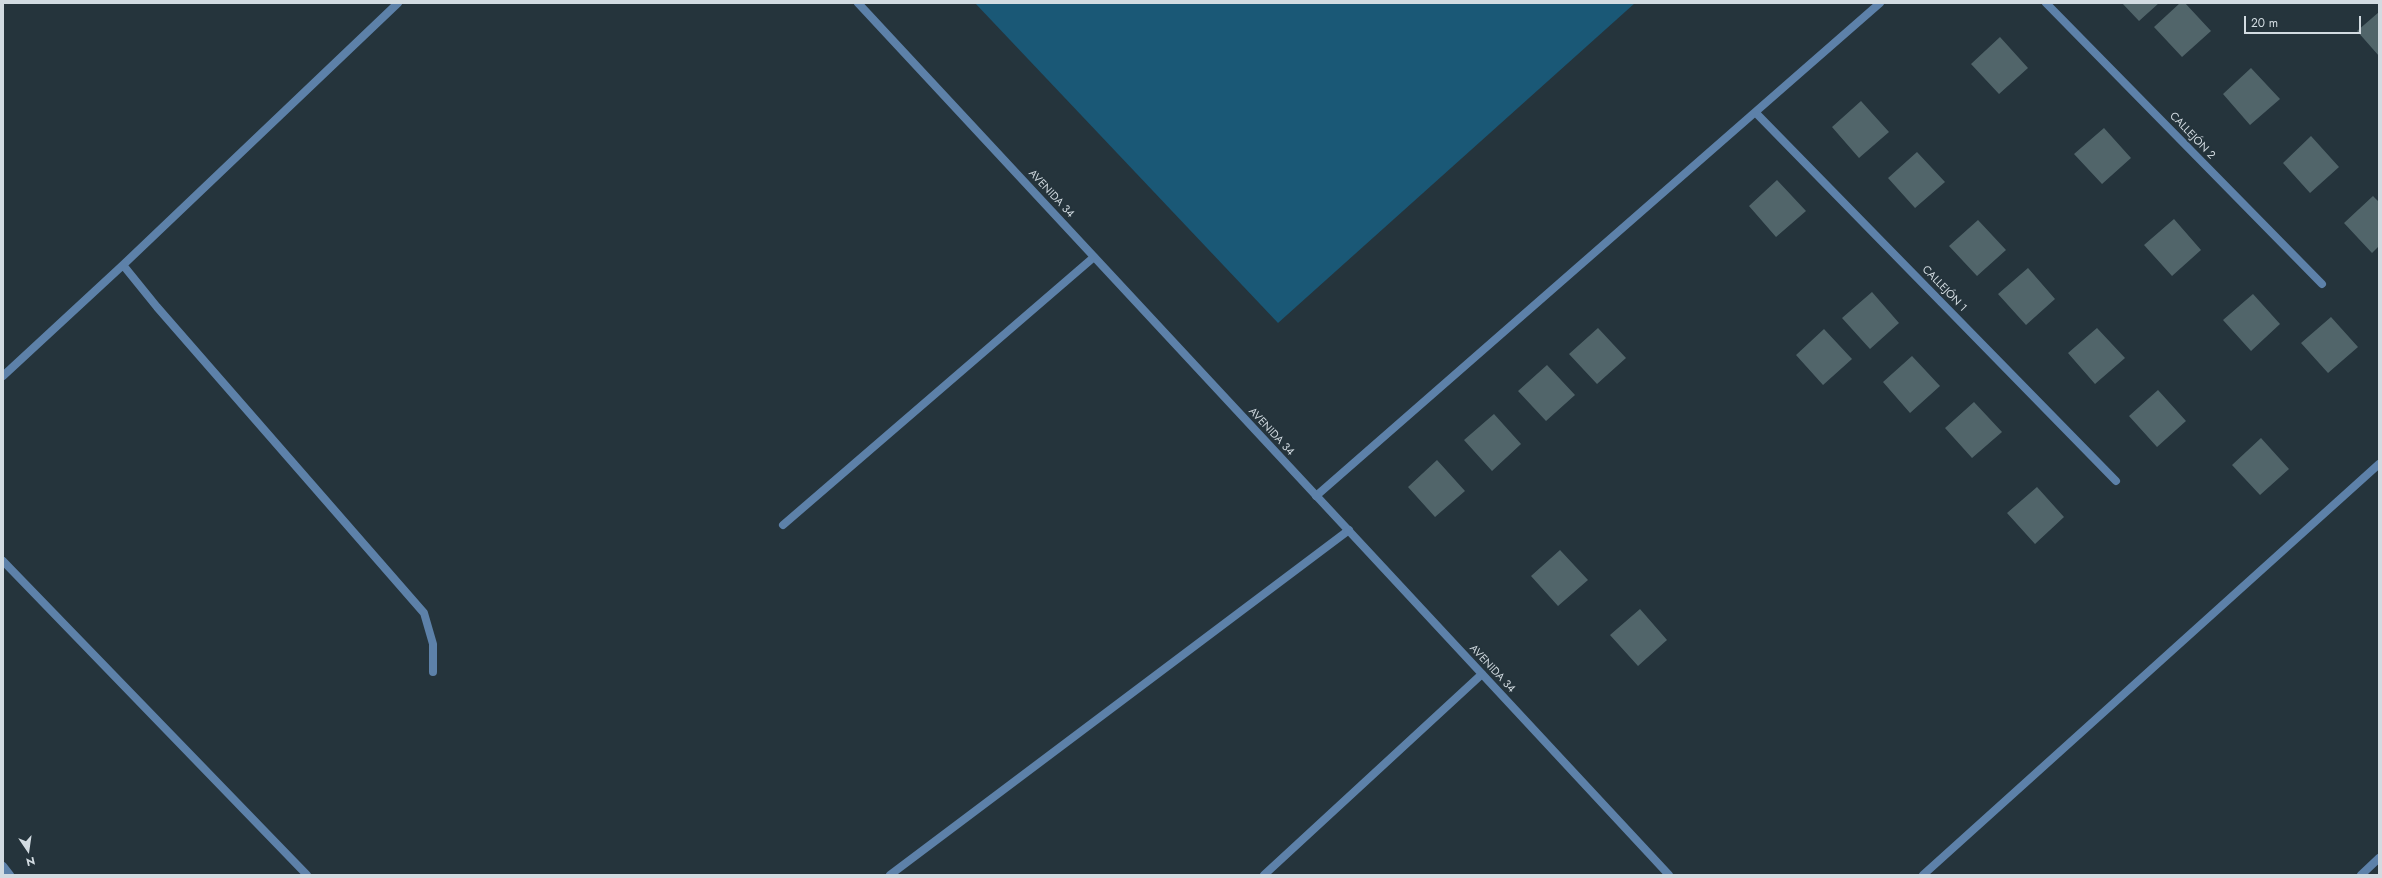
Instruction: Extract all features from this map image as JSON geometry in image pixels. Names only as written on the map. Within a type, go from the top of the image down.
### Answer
[{"type":"street","points":[[3,376],[123,265],[398,3]]},
{"type":"street","name":"AVENIDA 34","points":[[858,3],[1669,875]]},
{"type":"street","points":[[1316,496],[1756,113],[1880,3]]},
{"type":"street","name":"CALLEJÓN 2","points":[[2046,3],[2322,284]]},
{"type":"street","name":"CALLEJÓN 1","points":[[1756,113],[2116,481]]},
{"type":"street","points":[[783,525],[1094,257]]},
{"type":"street","points":[[123,265],[157,307],[424,613],[433,644],[432,672]]},
{"type":"street","points":[[1923,875],[2379,464]]},
{"type":"street","points":[[890,875],[1349,530]]},
{"type":"street","points":[[3,561],[307,875]]},
{"type":"street","points":[[1264,875],[1482,674]]},
{"type":"street","points":[[2361,875],[2378,860]]},
{"type":"street","points":[[3,866],[10,875]]},
{"type":"shaded area","points":[[975,3],[1635,3],[1278,323]]},
{"type":"building","points":[[2122,3],[2159,3],[2139,21]]},
{"type":"building","points":[[2180,3],[2185,3],[2211,31],[2182,57],[2154,27]]},
{"type":"building","points":[[2379,12],[2379,56],[2357,31]]},
{"type":"building","points":[[2000,37],[2028,68],[1999,94],[1971,64]]},
{"type":"building","points":[[2251,68],[2280,99],[2250,125],[2223,94]]},
{"type":"building","points":[[1861,101],[1889,132],[1859,158],[1832,127]]},
{"type":"building","points":[[2104,128],[2131,158],[2102,184],[2074,154]]},
{"type":"building","points":[[2311,136],[2339,167],[2310,193],[2283,163]]},
{"type":"building","points":[[1917,152],[1945,182],[1915,208],[1888,178]]},
{"type":"building","points":[[1777,180],[1806,211],[1776,237],[1749,206]]},
{"type":"building","points":[[2373,196],[2379,202],[2379,246],[2372,253],[2344,223]]},
{"type":"building","points":[[2174,219],[2201,250],[2172,276],[2144,245]]},
{"type":"building","points":[[1978,220],[2006,250],[1977,276],[1949,246]]},
{"type":"building","points":[[2028,268],[2055,299],[2026,325],[1998,294]]},
{"type":"building","points":[[1872,292],[1899,323],[1870,349],[1842,318]]},
{"type":"building","points":[[2253,294],[2280,324],[2251,351],[2223,320]]},
{"type":"building","points":[[2331,317],[2358,347],[2328,373],[2301,343]]},
{"type":"building","points":[[1598,328],[1626,358],[1597,384],[1569,354]]},
{"type":"building","points":[[2097,328],[2125,358],[2095,384],[2068,353]]},
{"type":"building","points":[[1824,329],[1852,359],[1823,385],[1796,355]]},
{"type":"building","points":[[1912,356],[1940,386],[1910,413],[1883,382]]},
{"type":"building","points":[[1547,365],[1575,395],[1546,421],[1518,391]]},
{"type":"building","points":[[2158,390],[2186,421],[2157,447],[2129,416]]},
{"type":"building","points":[[1974,402],[2002,432],[1972,458],[1945,428]]},
{"type":"building","points":[[1494,414],[1521,444],[1492,471],[1464,440]]},
{"type":"building","points":[[2261,438],[2289,469],[2260,495],[2232,465]]},
{"type":"building","points":[[1437,460],[1465,491],[1435,517],[1408,487]]},
{"type":"building","points":[[2037,487],[2064,517],[2035,544],[2007,513]]},
{"type":"building","points":[[1560,550],[1588,580],[1558,606],[1531,576]]},
{"type":"building","points":[[1640,609],[1667,640],[1638,666],[1610,635]]}]
